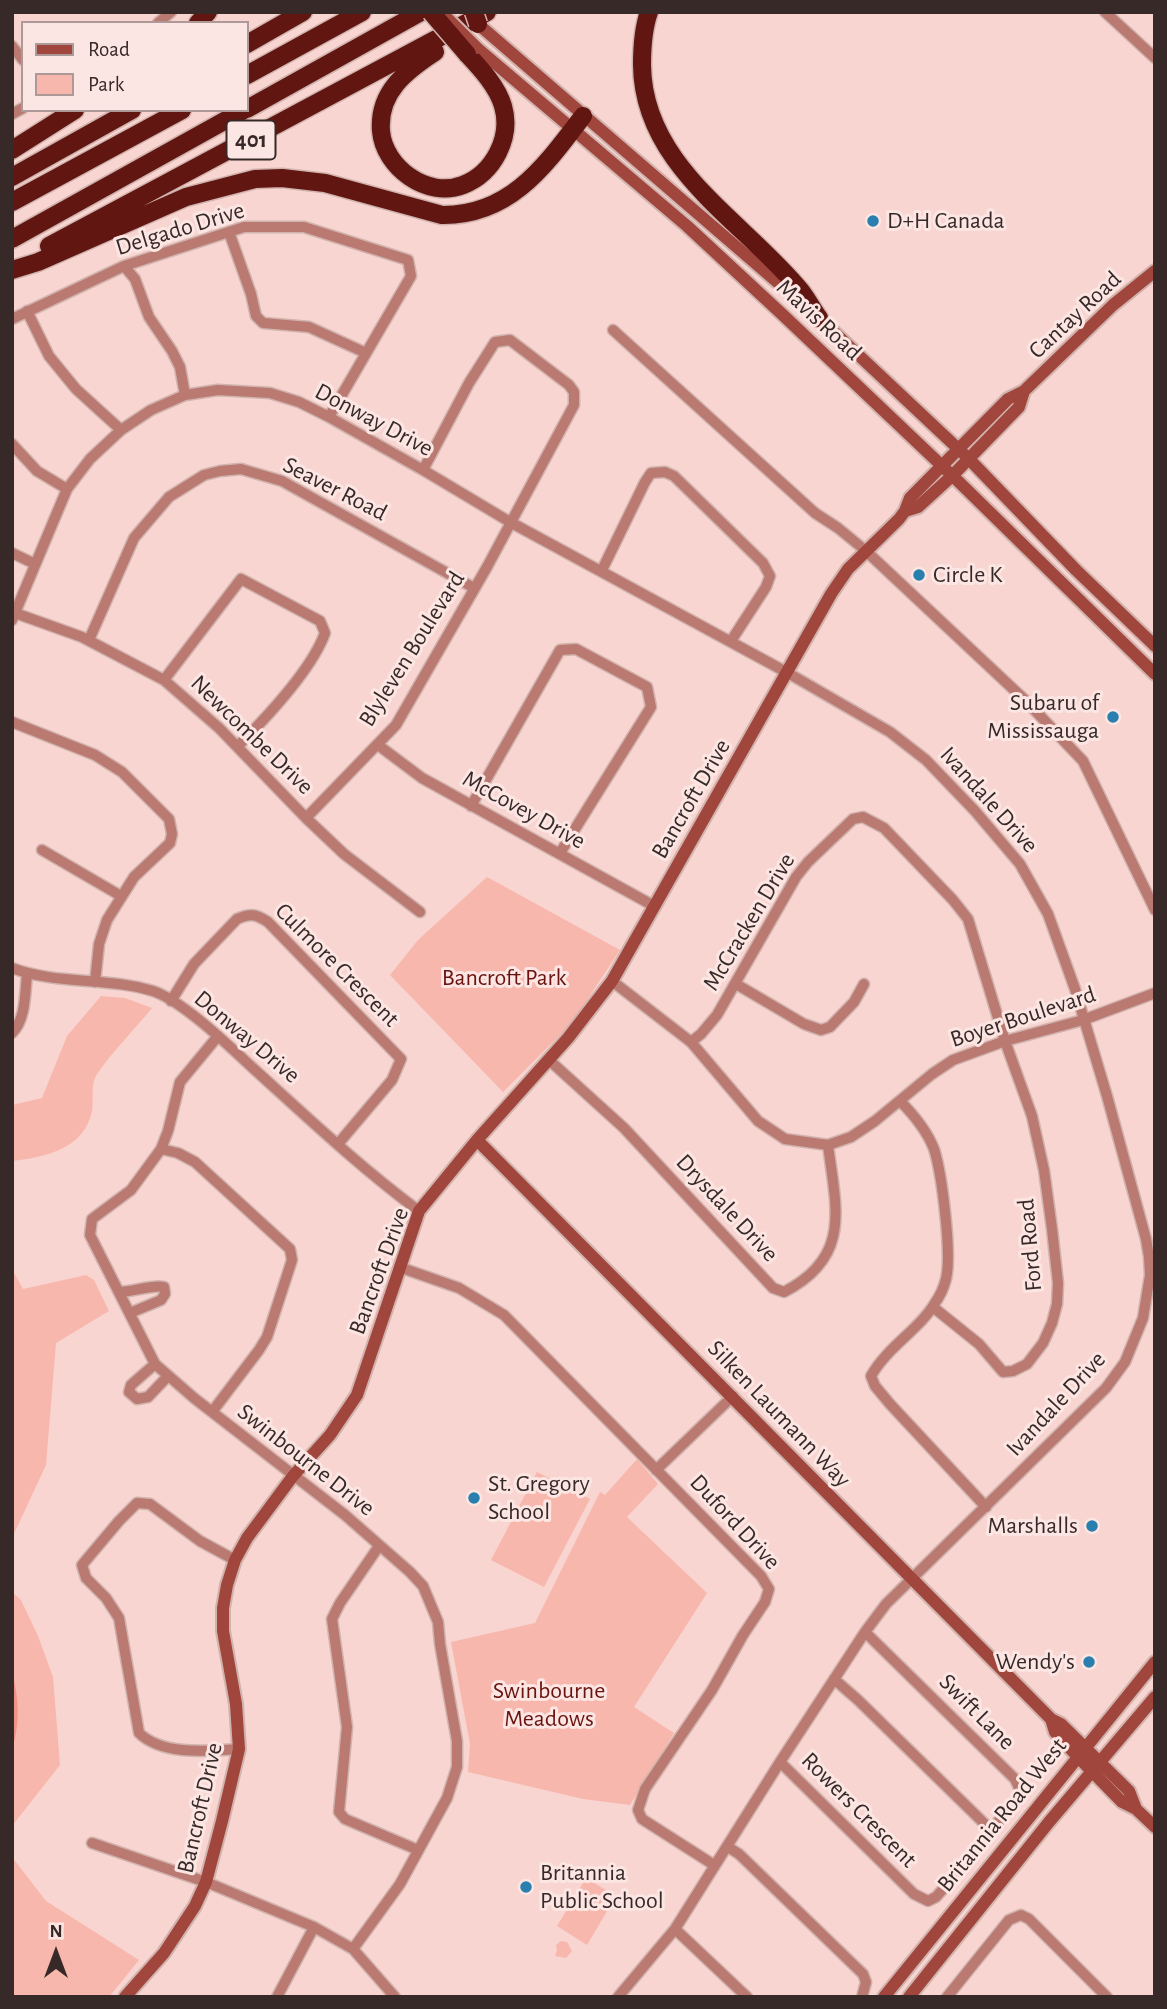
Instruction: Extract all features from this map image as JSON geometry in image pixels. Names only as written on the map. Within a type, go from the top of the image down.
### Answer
[{"type":"highway","points":[[248,43],[303,12]]},
{"type":"highway","points":[[248,74],[362,12]]},
{"type":"highway","name":"401","points":[[248,107],[421,12]]},
{"type":"highway","points":[[431,12],[472,51],[503,106],[505,133],[494,161],[463,185],[448,187],[430,186],[410,178],[397,166],[386,151],[381,134],[383,105],[397,82],[409,70],[495,12]]},
{"type":"highway","points":[[649,12],[643,38],[642,78],[651,118],[666,147],[730,220],[802,291],[819,318]]},
{"type":"highway","name":"401","points":[[12,267],[256,138],[476,15]]},
{"type":"highway","points":[[12,150],[72,112]]},
{"type":"highway","points":[[12,177],[128,112]]},
{"type":"highway","points":[[12,202],[178,112]]},
{"type":"highway","name":"401","points":[[12,239],[240,112]]},
{"type":"highway","points":[[12,267],[38,262],[186,197],[212,188],[255,179],[282,178],[325,183],[442,215],[481,211],[510,196],[530,179],[578,123]]},
{"type":"street","name":"Mavis Road","points":[[441,12],[472,51],[578,123],[819,318],[968,458],[1076,570],[1155,646]]},
{"type":"street","points":[[1105,12],[1155,58]]},
{"type":"street","name":"Mavis Road","points":[[476,15],[578,123],[953,475],[1155,674]]},
{"type":"street","name":"Delgado Drive","points":[[12,318],[124,266],[229,232],[244,228],[304,227],[408,260],[411,276],[366,353]]},
{"type":"street","points":[[229,232],[256,316],[263,323],[309,327],[366,353],[328,417]]},
{"type":"street","points":[[124,266],[135,279],[149,317],[180,367],[186,395]]},
{"type":"street","name":"Cantay Road","points":[[942,466],[1008,399],[1024,391],[1113,305],[1155,271]]},
{"type":"street","points":[[27,311],[49,356],[76,389],[121,430]]},
{"type":"street","points":[[613,330],[815,513],[866,551],[1026,701],[1083,761],[1155,911]]},
{"type":"street","name":"Blyleven Boulevard","points":[[306,818],[396,724],[574,405],[574,392],[569,385],[510,340],[495,342],[469,383],[423,470]]},
{"type":"street","name":"Donway Drive","points":[[14,616],[67,489],[90,459],[121,430],[151,410],[186,395],[218,390],[270,393],[299,402],[328,417],[510,522],[788,673]]},
{"type":"street","name":"Cantay Road","points":[[953,475],[1018,407],[1024,391]]},
{"type":"street","points":[[12,444],[37,471],[67,489]]},
{"type":"street","name":"Bancroft Drive","points":[[125,1997],[164,1952],[195,1906],[206,1882],[239,1749],[236,1704],[223,1620],[227,1585],[235,1560],[247,1538],[293,1476],[330,1435],[356,1395],[419,1211],[477,1140],[549,1060],[612,981],[831,594],[848,569],[905,511],[910,498],[942,466]]},
{"type":"street","name":"Seaver Road","points":[[89,640],[134,538],[169,497],[204,475],[220,471],[241,469],[282,481],[474,588]]},
{"type":"street","points":[[602,570],[645,482],[652,473],[665,472],[674,476],[763,563],[770,576],[766,587],[731,641]]},
{"type":"street","name":"Bancroft Drive","points":[[905,511],[918,507],[953,475]]},
{"type":"street","points":[[12,553],[35,564]]},
{"type":"street","points":[[164,680],[241,579],[320,621],[325,633],[320,647],[274,708],[238,746]]},
{"type":"street","name":"Newcombe Drive","points":[[14,616],[89,640],[164,680],[238,746],[306,818],[375,879],[420,912]]},
{"type":"street","points":[[471,806],[560,650],[576,649],[588,655],[647,687],[651,707],[559,853]]},
{"type":"street","name":"Ivandale Drive","points":[[618,1997],[676,1929],[780,1762],[886,1604],[1106,1388],[1119,1372],[1133,1346],[1147,1306],[1150,1275],[1146,1239],[1075,989],[1038,892],[1007,847],[926,760],[865,716],[788,673]]},
{"type":"street","points":[[12,722],[95,755],[122,772],[170,819],[170,843],[134,877],[107,920],[99,944],[95,982]]},
{"type":"street","name":"McCovey Drive","points":[[378,745],[422,778],[654,906]]},
{"type":"street","name":"McCracken Drive","points":[[691,1042],[717,1015],[796,877],[808,862],[853,820],[863,817],[884,828],[968,919],[1005,1041]]},
{"type":"street","points":[[42,850],[121,896]]},
{"type":"street","name":"Culmore Crescent","points":[[171,1001],[194,964],[237,919],[257,914],[268,922],[401,1059],[392,1080],[338,1144]]},
{"type":"street","name":"Donway Drive","points":[[12,968],[47,978],[154,991],[171,1001],[218,1036],[380,1182],[419,1211]]},
{"type":"street","points":[[12,1033],[16,1031],[22,1017],[27,974]]},
{"type":"street","name":"Boyer Boulevard","points":[[612,981],[691,1042],[758,1121],[785,1139],[828,1144],[851,1137],[953,1060],[1005,1041],[1083,1020],[1155,993]]},
{"type":"street","points":[[736,984],[804,1024],[821,1030],[830,1027],[855,1002],[864,984]]},
{"type":"street","name":"Swinbourne Drive","points":[[218,1036],[180,1082],[161,1149],[131,1190],[92,1219],[90,1235],[155,1364],[212,1412],[345,1515],[410,1572],[423,1586],[438,1622],[457,1741],[457,1767],[447,1798],[389,1902],[353,1950]]},
{"type":"street","name":"Ford Road","points":[[933,1307],[979,1344],[1003,1372],[1027,1364],[1043,1343],[1052,1324],[1058,1283],[1044,1170],[1031,1116],[1005,1041]]},
{"type":"street","name":"Drysdale Drive","points":[[549,1060],[624,1128],[772,1288],[784,1292],[799,1284],[824,1262],[833,1242],[836,1221],[828,1144]]},
{"type":"street","points":[[900,1101],[923,1129],[933,1149],[940,1175],[947,1277],[933,1307],[887,1354],[871,1376],[875,1386],[890,1404],[986,1507]]},
{"type":"street","name":"Silken Laumann Way","points":[[477,1140],[912,1580],[1051,1719],[1061,1724],[1122,1802],[1136,1809],[1155,1827]]},
{"type":"street","points":[[161,1149],[178,1153],[206,1171],[290,1249],[292,1260],[267,1337],[212,1412]]},
{"type":"street","name":"Duford Drive","points":[[399,1267],[459,1288],[504,1315],[761,1576],[769,1589],[765,1602],[712,1690],[645,1789],[638,1810],[642,1819],[714,1865]]},
{"type":"street","points":[[119,1292],[135,1292],[157,1285],[164,1287],[165,1294],[161,1300],[130,1313]]},
{"type":"street","points":[[155,1364],[131,1385],[129,1392],[137,1399],[148,1396],[168,1376]]},
{"type":"street","points":[[656,1470],[733,1396]]},
{"type":"street","points":[[235,1560],[200,1541],[149,1504],[137,1503],[82,1565],[86,1578],[106,1598],[119,1618],[139,1733],[147,1741],[164,1747],[185,1750],[239,1749]]},
{"type":"street","points":[[379,1546],[332,1619],[347,1727],[339,1812],[345,1819],[418,1850]]},
{"type":"street","name":"Swift Lane","points":[[865,1632],[1015,1779],[1020,1790],[1019,1796],[991,1830]]},
{"type":"street","name":"Britannia Road West","points":[[884,1997],[1155,1662]]},
{"type":"street","points":[[834,1679],[991,1830]]},
{"type":"street","name":"Britannia Road West","points":[[909,1997],[1155,1697]]},
{"type":"street","name":"Rowers Crescent","points":[[780,1762],[914,1894],[928,1900],[939,1894],[991,1830]]},
{"type":"street","points":[[92,1843],[206,1882],[314,1927],[353,1950],[395,1997]]},
{"type":"street","points":[[728,1847],[739,1853],[863,1974],[866,1982],[862,1997]]},
{"type":"street","points":[[951,1995],[1009,1920],[1021,1915],[1030,1919],[1107,1997]]},
{"type":"street","points":[[277,1997],[314,1927]]},
{"type":"street","points":[[676,1929],[747,1997]]},
{"type":"green space","name":"Bancroft Park","points":[[487,877],[620,950],[572,1023],[503,1092],[390,975],[418,940]]},
{"type":"green space","points":[[101,996],[125,998],[152,1008],[97,1074],[93,1087],[92,1111],[81,1134],[62,1149],[38,1157],[12,1161],[12,1105],[42,1098],[67,1036]]},
{"type":"green space","points":[[12,1269],[23,1289],[86,1275],[94,1280],[109,1311],[56,1343],[46,1465],[12,1538]]},
{"type":"green space","name":"Swinbourne Meadows","points":[[637,1459],[658,1484],[627,1517],[707,1593],[634,1707],[674,1733],[630,1805],[583,1799],[468,1772],[470,1744],[451,1642],[535,1623],[600,1492],[605,1495]]},
{"type":"green space","points":[[537,1472],[590,1499],[544,1587],[491,1560]]},
{"type":"green space","points":[[12,1592],[21,1600],[53,1677],[60,1765],[12,1826]]},
{"type":"green space","points":[[12,1857],[46,1901],[139,1960],[109,1997],[12,1997]]},
{"type":"green space","points":[[586,1878],[616,1896],[587,1945],[557,1926]]},
{"type":"green space","points":[[561,1941],[567,1942],[572,1951],[566,1958],[555,1956],[556,1945]]},
{"type":"shaded area","points":[[12,1672],[18,1711],[12,1749]]},
{"type":"place","name":"D+H Canada","points":[[873,221]]},
{"type":"place","name":"Circle K","points":[[919,575]]},
{"type":"place","name":"Subaru of Mississauga","points":[[1113,717]]},
{"type":"place","name":"St. Gregory School","points":[[474,1498]]},
{"type":"place","name":"Marshalls","points":[[1092,1526]]},
{"type":"place","name":"Wendy's","points":[[1089,1662]]},
{"type":"place","name":"Britannia Public School","points":[[526,1887]]}]
